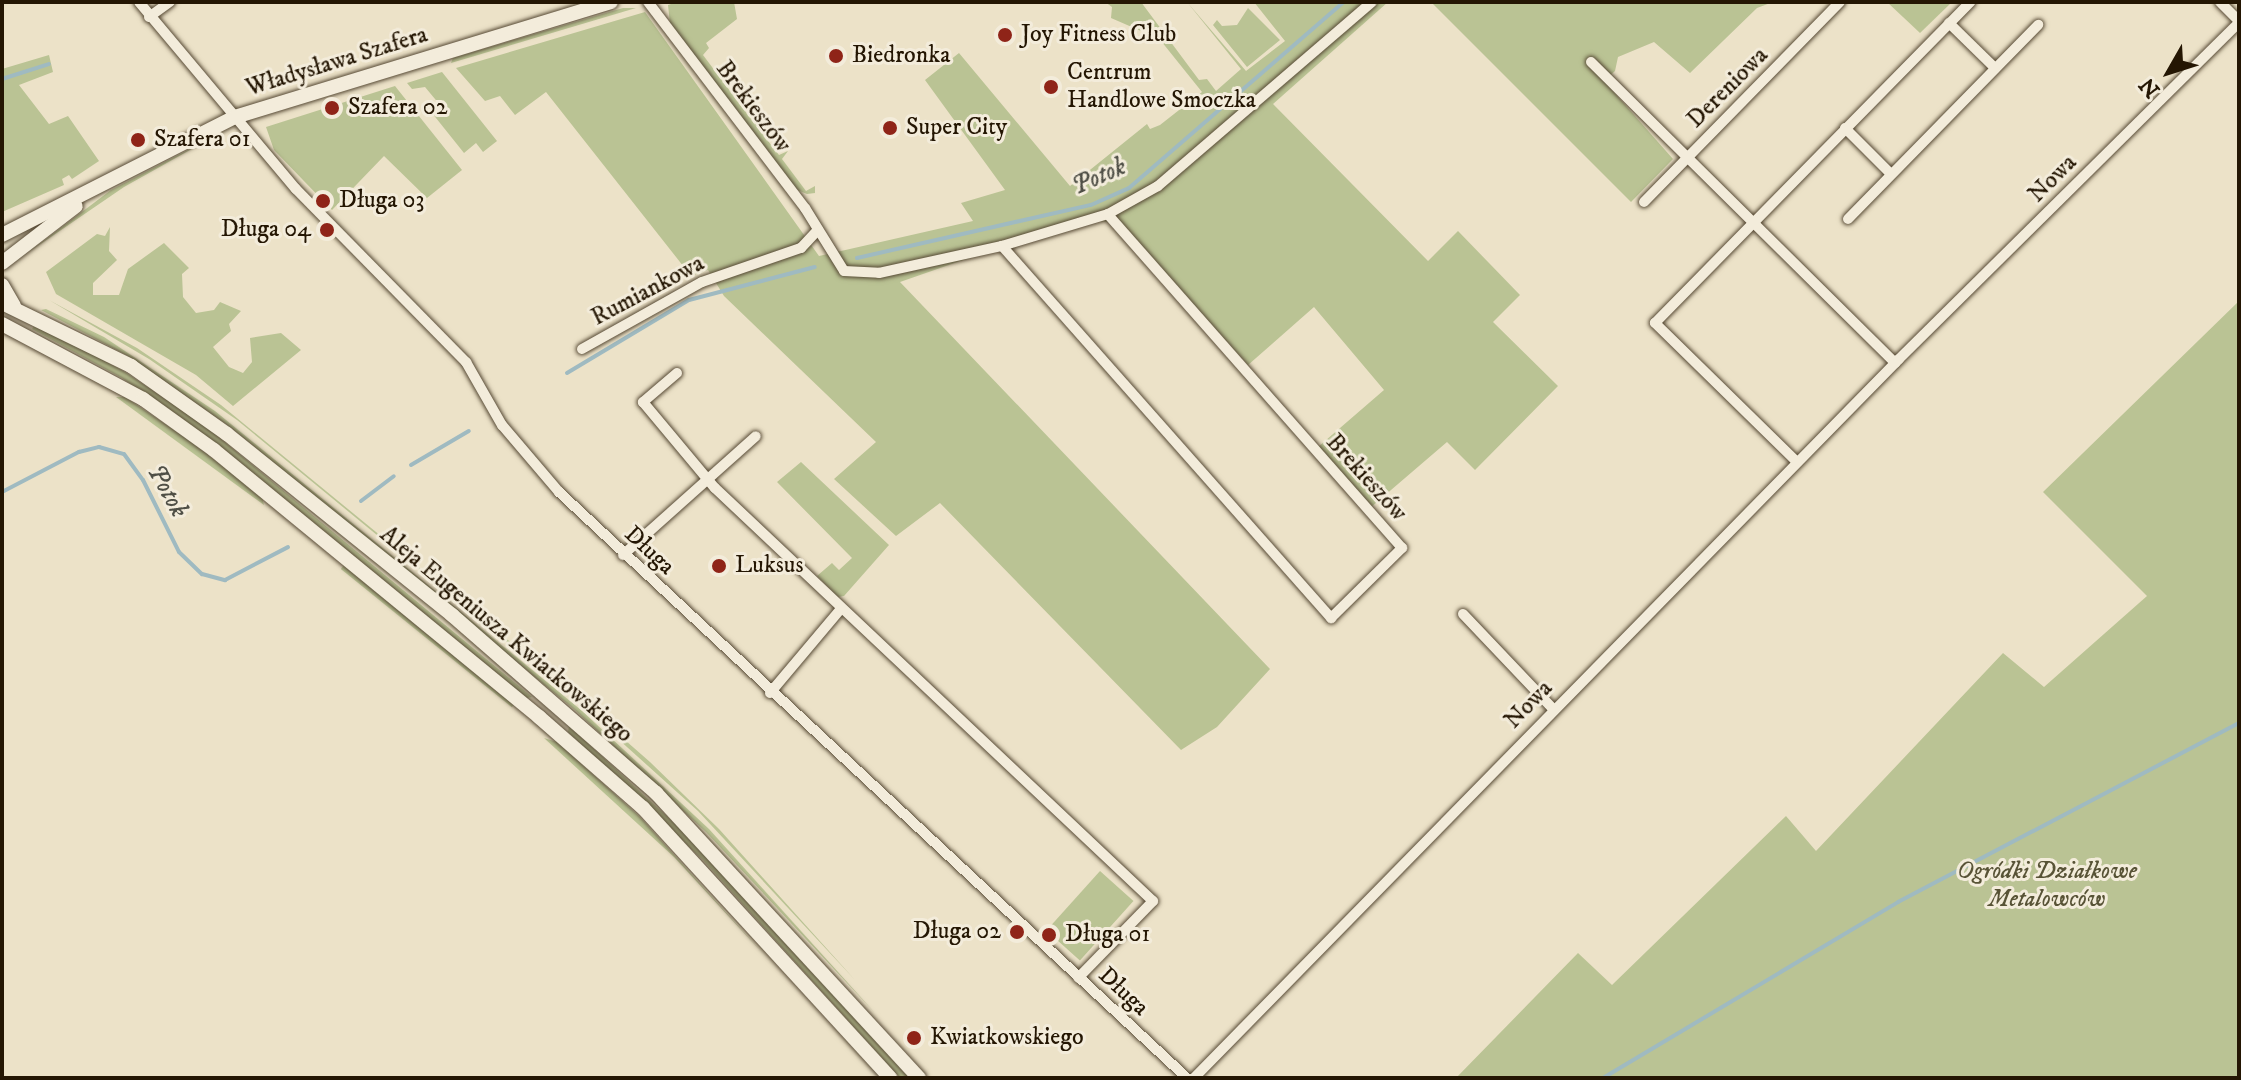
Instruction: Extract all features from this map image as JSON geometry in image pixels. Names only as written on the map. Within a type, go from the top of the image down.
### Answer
[{"type":"street","name":"Długa","points":[[139,2],[318,213],[456,350],[528,460],[623,555],[770,693],[1187,1078]]},
{"type":"street","points":[[149,17],[170,2]]},
{"type":"street","name":"Władysława Szafera","points":[[2,235],[88,195],[235,117],[611,2]]},
{"type":"street","name":"Brekieszów","points":[[648,2],[844,271],[861,275],[1002,246],[1331,618],[1402,548],[1108,214]]},
{"type":"street","points":[[1002,246],[1108,214],[1158,186],[1372,2]]},
{"type":"street","name":"Dereniowa","points":[[1644,202],[1840,2]]},
{"type":"street","points":[[1797,462],[1655,323],[1970,2]]},
{"type":"street","points":[[2220,2],[2239,22]]},
{"type":"street","name":"Nowa","points":[[1194,1078],[1797,462],[2239,22]]},
{"type":"street","points":[[1949,23],[1995,68]]},
{"type":"street","points":[[1848,219],[2038,25]]},
{"type":"street","points":[[1591,62],[1895,363]]},
{"type":"street","points":[[1845,128],[1891,174]]},
{"type":"street","name":"Władysława Szafera","points":[[2,263],[88,195]]},
{"type":"street","name":"Rumiankowa","points":[[582,349],[702,282],[801,248],[820,234]]},
{"type":"street","name":"Władysława Szafera","points":[[2,271],[18,251]]},
{"type":"street","points":[[2,285],[8,304]]},
{"type":"street","name":"Aleja Eugeniusza Kwiatkowskiego","points":[[8,304],[131,366],[227,434],[553,701],[699,836],[919,1078]]},
{"type":"street","name":"Aleja Eugeniusza Kwiatkowskiego","points":[[2,324],[114,382],[214,450],[539,717],[643,808],[890,1078]]},
{"type":"street","points":[[677,373],[643,402],[707,477],[840,610],[1153,901],[1078,978]]},
{"type":"street","points":[[623,555],[756,436]]},
{"type":"street","points":[[770,693],[840,610]]},
{"type":"street","points":[[1463,614],[1553,709]]},
{"type":"street","points":[[539,717],[553,701]]},
{"type":"green space","points":[[677,2],[734,2],[737,19],[706,43],[709,48],[703,55],[730,91],[739,86],[733,95],[754,123],[763,119],[757,127],[779,155],[788,151],[782,159],[806,191],[815,186],[815,193],[807,194],[795,189],[670,24],[668,5]]},
{"type":"green space","points":[[1105,2],[1141,2],[1199,80],[1207,79],[1216,91],[1241,69],[1187,2],[1246,71],[1285,41],[1254,2],[1388,2],[1273,104],[1428,261],[1458,231],[1520,295],[1493,322],[1558,386],[1475,470],[1447,442],[1370,508],[1318,447],[1384,390],[1314,307],[1248,365],[1119,223],[1098,221],[1015,242],[900,282],[1270,669],[1217,727],[1181,750],[940,503],[896,536],[834,479],[876,442],[724,296],[708,270],[691,276],[546,92],[515,115],[500,96],[485,101],[456,68],[645,12],[819,256],[973,221],[961,203],[1005,190],[925,80],[959,53],[1070,186],[1147,124],[1150,129],[1160,125],[1202,92],[1149,26],[1141,31],[1111,18],[1112,7]]},
{"type":"green space","points":[[1431,2],[1773,2],[1757,8],[1690,73],[1654,42],[1618,57],[1615,71],[1604,81],[1673,159],[1631,202]]},
{"type":"green space","points":[[1887,2],[1952,2],[1920,33]]},
{"type":"green space","points":[[623,8],[636,8],[451,63],[453,58]]},
{"type":"green space","points":[[1248,8],[1280,40],[1247,67],[1213,25],[1217,20],[1222,26],[1237,25]]},
{"type":"green space","points":[[49,55],[53,72],[19,85],[49,124],[68,116],[99,161],[72,179],[69,175],[62,179],[64,185],[2,212],[2,69]]},
{"type":"green space","points":[[442,72],[497,141],[483,152],[476,143],[464,153],[432,113],[440,105],[425,87],[412,89],[407,83]]},
{"type":"green space","points":[[395,86],[462,170],[427,198],[384,156],[332,210],[274,150],[266,127]]},
{"type":"green space","points":[[215,136],[124,187],[29,252],[111,190]]},
{"type":"green space","points":[[110,227],[109,251],[117,260],[93,283],[93,295],[119,295],[128,269],[164,243],[189,268],[182,274],[183,297],[196,313],[214,310],[220,302],[241,311],[229,324],[231,331],[213,347],[229,367],[243,373],[252,362],[250,338],[281,333],[301,350],[233,406],[196,375],[56,294],[46,272],[97,234],[105,236]]},
{"type":"green space","points":[[49,300],[137,348],[221,405],[553,677],[650,762],[719,829],[855,980],[698,811],[546,674],[237,420],[149,359]]},
{"type":"green space","name":"Ogródki Działkowe Metalowców","points":[[2239,301],[2239,1078],[1456,1078],[1578,953],[1612,985],[1786,816],[1816,851],[2003,653],[2044,687],[2147,596],[2043,492]]},
{"type":"green space","points":[[46,309],[104,337],[215,411],[581,710],[709,829],[875,1013],[706,832],[575,710],[230,427],[128,356],[41,310]]},
{"type":"green space","points":[[36,323],[125,372],[204,425],[532,697],[527,698],[225,450],[122,378],[32,329]]},
{"type":"green space","points":[[116,397],[125,397],[190,441],[262,497],[264,505]]},
{"type":"green space","points":[[801,462],[889,545],[844,596],[838,597],[817,576],[832,563],[839,570],[852,558],[777,482]]},
{"type":"green space","points":[[344,565],[515,703],[512,707],[341,569]]},
{"type":"green space","points":[[569,726],[700,847],[909,1078],[900,1078],[703,860],[568,732]]},
{"type":"green space","points":[[544,738],[557,742],[640,817],[767,958],[674,857]]},
{"type":"green space","points":[[1100,871],[1133,901],[1080,961],[1046,930]]},
{"type":"waterway","name":"Potok","points":[[857,258],[1091,205],[1129,188],[1344,2]]},
{"type":"waterway","points":[[2,79],[49,64]]},
{"type":"waterway","name":"Potok","points":[[567,373],[689,300],[815,267]]},
{"type":"waterway","name":"Potok","points":[[411,465],[469,431]]},
{"type":"waterway","name":"Potok","points":[[2,492],[79,452],[99,447],[124,454],[143,480],[179,552],[202,574],[225,580],[288,547]]},
{"type":"waterway","name":"Potok","points":[[361,501],[394,476]]},
{"type":"waterway","points":[[1603,1078],[1898,902],[2239,723]]},
{"type":"place","name":"Joy Fitness Club","points":[[1005,35]]},
{"type":"place","name":"Biedronka","points":[[836,56]]},
{"type":"place","name":"Centrum Handlowe Smoczka","points":[[1051,87]]},
{"type":"place","name":"Szafera 02","points":[[332,108]]},
{"type":"place","name":"Super City","points":[[890,128]]},
{"type":"place","name":"Szafera 01","points":[[138,140]]},
{"type":"place","name":"Długa 03","points":[[323,201]]},
{"type":"place","name":"Długa 04","points":[[327,230]]},
{"type":"place","name":"Luksus","points":[[719,566]]},
{"type":"place","name":"Długa 02","points":[[1017,932]]},
{"type":"place","name":"Długa 01","points":[[1049,935]]},
{"type":"place","name":"Kwiatkowskiego","points":[[914,1038]]}]
